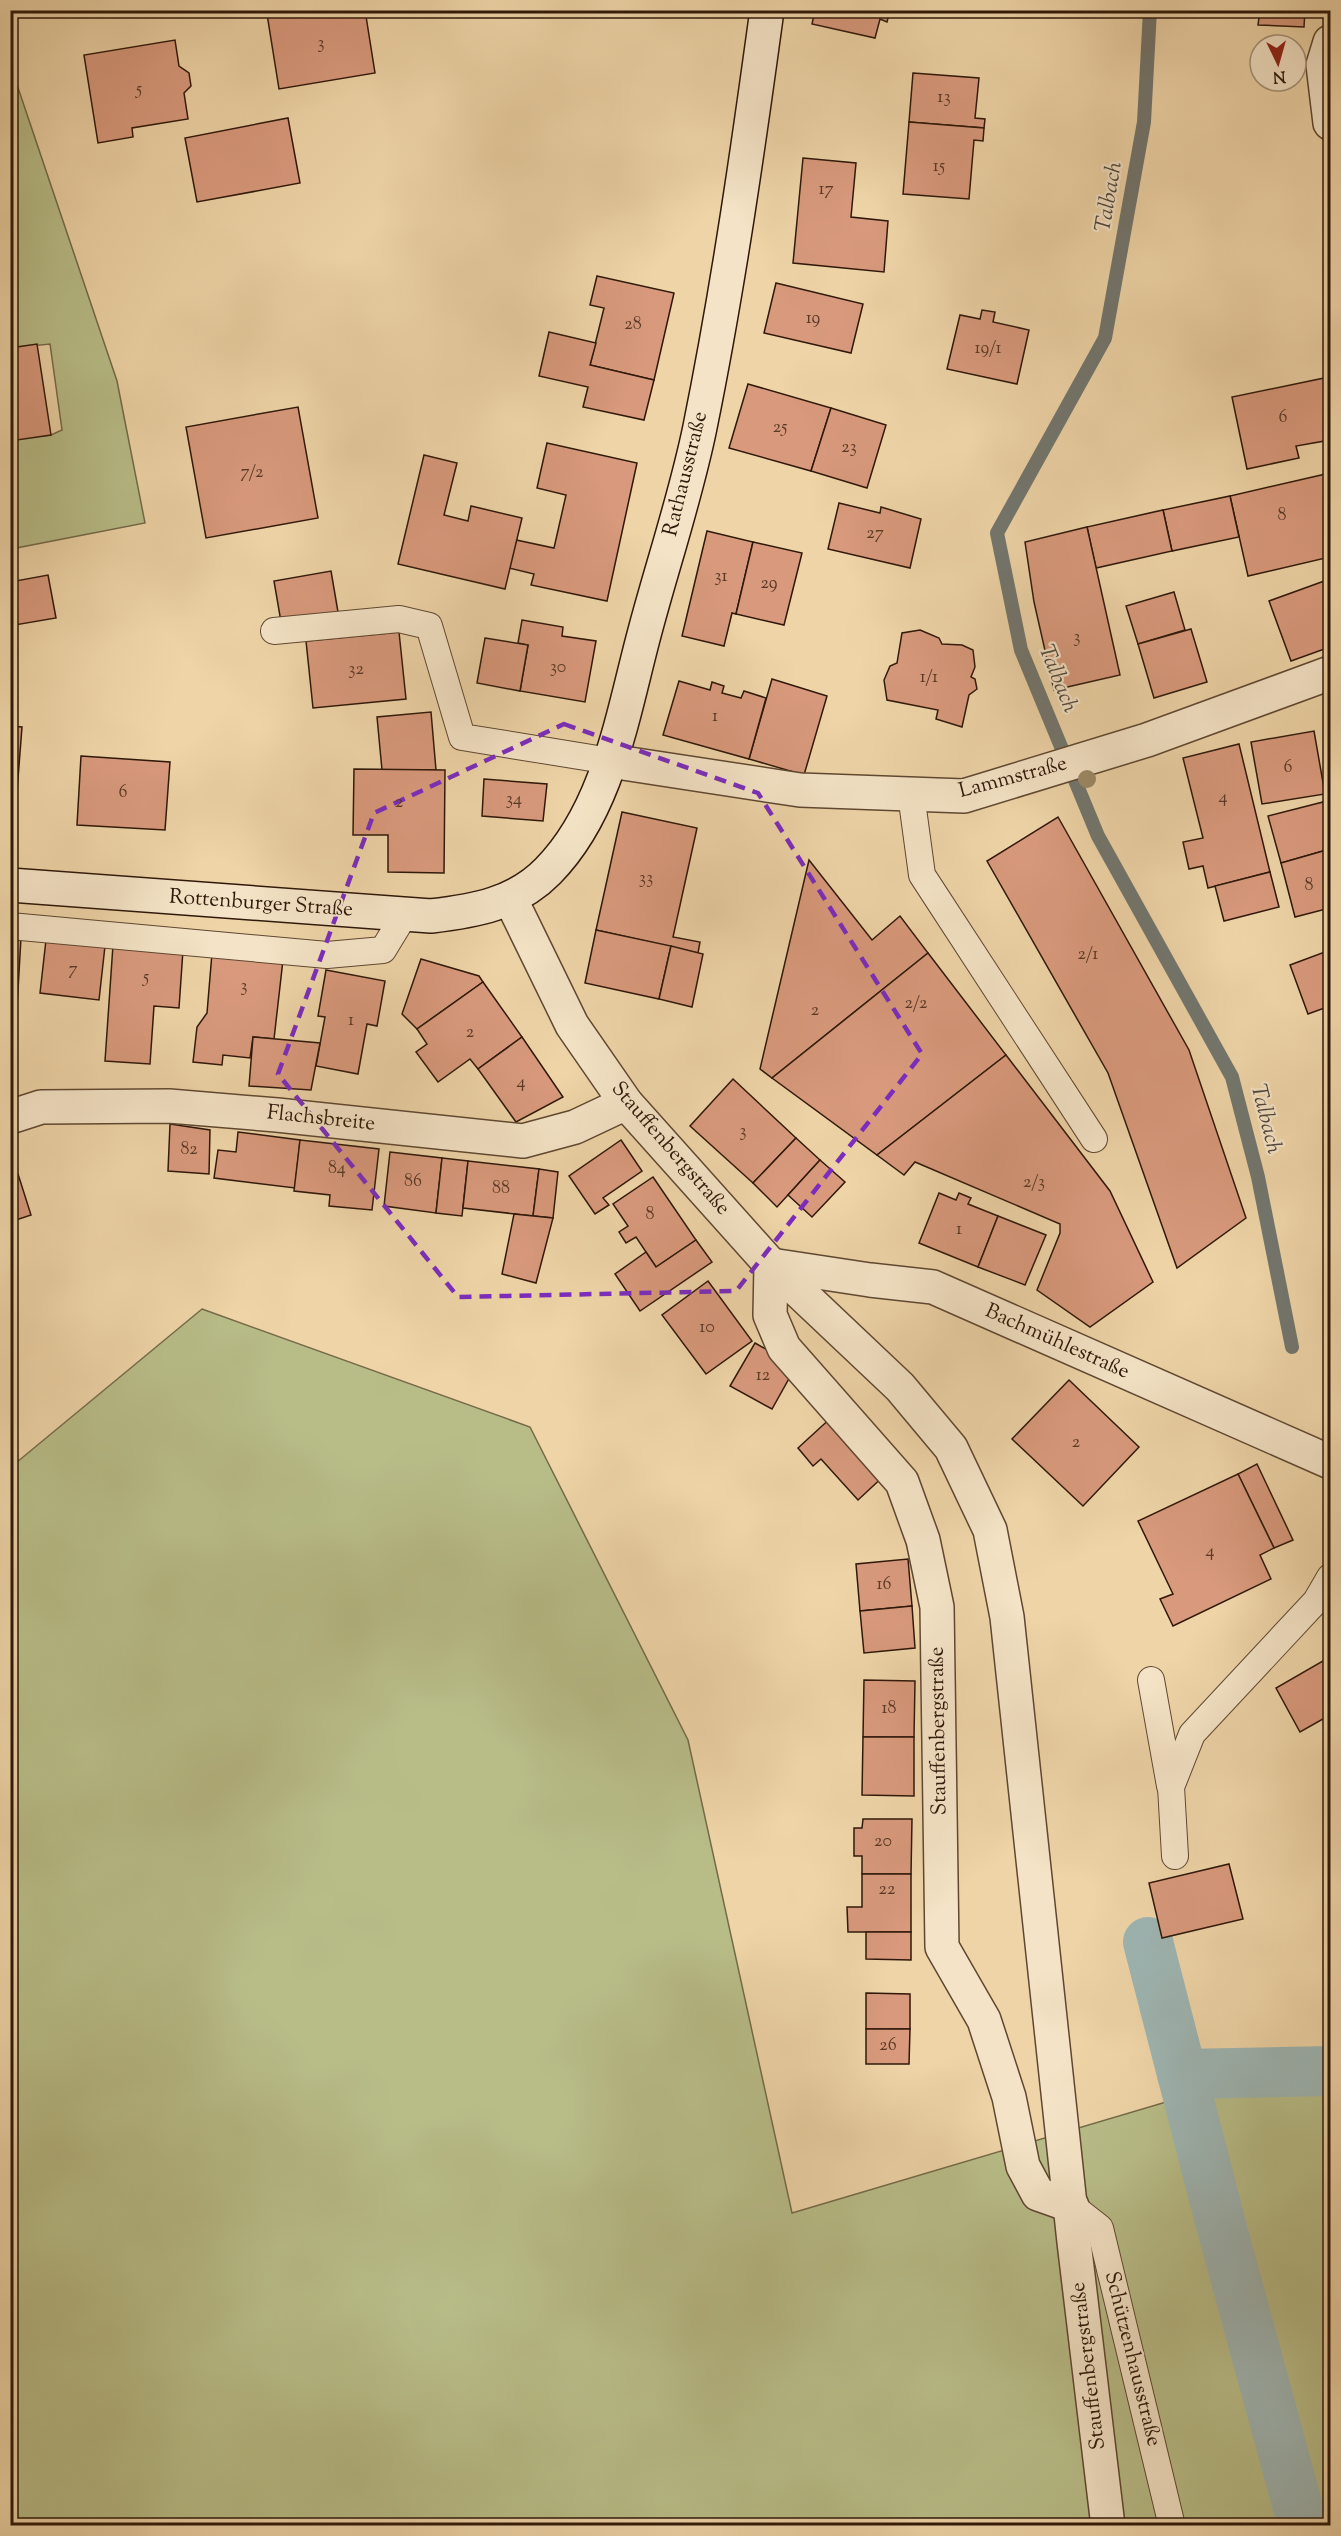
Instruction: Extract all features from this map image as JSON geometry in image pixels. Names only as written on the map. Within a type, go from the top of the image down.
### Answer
[{"type":"street","name":"Rathausstraße","points":[[511,900],[548,872],[584,823],[610,761],[700,429],[748,143],[767,10]]},
{"type":"street","points":[[1330,42],[1323,65],[1330,123]]},
{"type":"street","name":"Lammstraße","points":[[610,761],[800,790],[964,796],[1147,740],[1330,673]]},
{"type":"street","name":"Rottenburger Straße","points":[[10,885],[431,916],[473,911],[511,900]]},
{"type":"street","name":"Stauffenbergstraße","points":[[511,900],[572,1025],[626,1103],[771,1265],[900,1387],[951,1448],[990,1530],[1007,1617],[1108,2526]]},
{"type":"street","name":"Flachsbreite","points":[[10,1117],[41,1107],[169,1106],[523,1141],[575,1127],[626,1103]]},
{"type":"street","name":"Stauffenbergstraße","points":[[771,1265],[770,1315],[784,1348],[902,1482],[923,1540],[937,1607],[942,1947],[984,2020],[1009,2097],[1023,2166],[1038,2194],[1072,2206]]},
{"type":"street","name":"Bachmühlestraße","points":[[771,1265],[933,1287],[1330,1462]]},
{"type":"lane","points":[[274,631],[399,619],[429,626],[462,737],[610,761]]},
{"type":"lane","points":[[911,794],[922,875],[1094,1139]]},
{"type":"lane","points":[[10,926],[327,955],[382,950],[405,914]]},
{"type":"lane","points":[[1171,1787],[1192,1734],[1316,1601],[1330,1577]]},
{"type":"lane","points":[[1151,1680],[1171,1787],[1174,1856]]},
{"type":"lane","name":"Schützenhausstraße","points":[[1072,2206],[1100,2228],[1172,2526]]},
{"type":"highlighted area","points":[[564,724],[758,793],[922,1054],[736,1291],[458,1297],[278,1074],[374,813]]},
{"type":"green space","points":[[10,64],[117,381],[145,523],[11,549],[11,439],[51,435],[62,430],[50,344],[11,348]]},
{"type":"green space","points":[[202,1309],[530,1427],[688,1740],[792,2213],[1220,2086],[1330,2076],[1330,2525],[11,2526],[11,1467]]},
{"type":"building","points":[[292,10],[365,10],[375,73],[279,89],[267,14]]},
{"type":"building","points":[[815,10],[890,10],[887,22],[880,19],[875,38],[812,24]]},
{"type":"building","points":[[1260,10],[1305,10],[1304,27],[1258,25]]},
{"type":"building","points":[[175,40],[179,66],[189,73],[191,86],[184,93],[188,119],[132,128],[133,137],[98,143],[84,55]]},
{"type":"building","points":[[913,73],[979,78],[975,118],[985,119],[984,128],[909,122]]},
{"type":"building","points":[[288,118],[300,183],[197,202],[185,138]]},
{"type":"building","points":[[909,122],[984,128],[983,141],[974,140],[969,199],[903,194]]},
{"type":"building","points":[[803,158],[856,163],[851,217],[888,221],[884,272],[793,263]]},
{"type":"building","points":[[597,276],[674,293],[654,380],[590,365],[604,308],[590,305]]},
{"type":"building","points":[[776,283],[863,304],[851,353],[764,333]]},
{"type":"building","points":[[982,310],[995,312],[993,322],[1029,330],[1017,384],[947,369],[960,315],[980,319]]},
{"type":"building","points":[[549,332],[596,343],[590,365],[654,380],[644,420],[583,407],[588,387],[539,376]]},
{"type":"building","points":[[37,344],[51,435],[10,441],[10,348]]},
{"type":"building","points":[[1329,377],[1330,440],[1296,446],[1299,458],[1247,469],[1232,397]]},
{"type":"building","points":[[748,384],[831,408],[811,471],[729,448]]},
{"type":"building","points":[[298,407],[318,518],[206,538],[186,427]]},
{"type":"building","points":[[831,408],[886,425],[867,488],[811,471]]},
{"type":"building","points":[[547,443],[637,463],[607,601],[531,585],[534,574],[509,568],[516,540],[554,548],[566,495],[537,488]]},
{"type":"building","points":[[424,455],[457,463],[444,515],[468,521],[471,506],[522,518],[505,589],[398,564]]},
{"type":"building","points":[[1330,473],[1330,557],[1248,576],[1230,496]]},
{"type":"building","points":[[1230,496],[1239,537],[1172,551],[1163,510]]},
{"type":"building","points":[[839,503],[880,513],[881,507],[921,519],[910,568],[828,549]]},
{"type":"building","points":[[1163,510],[1172,551],[1096,568],[1087,527]]},
{"type":"building","points":[[1087,527],[1120,675],[1054,690],[1034,602],[1025,542]]},
{"type":"building","points":[[707,531],[753,542],[736,614],[732,613],[724,646],[682,636]]},
{"type":"building","points":[[753,542],[802,553],[784,625],[736,614]]},
{"type":"building","points":[[331,571],[338,612],[281,622],[274,581]]},
{"type":"building","points":[[48,575],[56,618],[15,625],[10,582]]},
{"type":"building","points":[[1327,580],[1330,589],[1330,647],[1291,661],[1269,601]]},
{"type":"building","points":[[1174,592],[1185,630],[1138,644],[1126,606]]},
{"type":"building","points":[[522,620],[563,627],[562,636],[596,641],[585,702],[520,691],[528,645],[518,643]]},
{"type":"building","points":[[1191,629],[1207,682],[1154,698],[1138,644]]},
{"type":"building","points":[[920,630],[939,638],[942,644],[962,645],[973,650],[975,667],[971,677],[975,679],[977,689],[969,695],[962,727],[936,719],[938,710],[887,700],[884,680],[890,666],[897,663],[902,633]]},
{"type":"building","points":[[399,632],[406,699],[313,708],[306,641]]},
{"type":"building","points":[[485,638],[528,645],[520,691],[477,683]]},
{"type":"building","points":[[772,679],[827,696],[804,775],[749,759]]},
{"type":"building","points":[[679,681],[710,690],[712,682],[724,686],[722,693],[741,698],[744,691],[766,698],[749,759],[663,735]]},
{"type":"building","points":[[431,712],[436,770],[382,770],[377,717]]},
{"type":"building","points":[[10,726],[22,727],[16,804],[10,803]]},
{"type":"building","points":[[1314,731],[1325,794],[1262,804],[1251,742]]},
{"type":"building","points":[[1239,744],[1270,872],[1208,888],[1203,866],[1189,869],[1183,842],[1203,838],[1183,758]]},
{"type":"building","points":[[81,756],[170,762],[165,830],[77,825]]},
{"type":"building","points":[[354,769],[445,770],[444,873],[388,872],[388,835],[353,835]]},
{"type":"building","points":[[484,779],[547,784],[543,821],[482,816]]},
{"type":"building","points":[[1323,802],[1330,831],[1330,849],[1281,863],[1268,816]]},
{"type":"building","points":[[622,812],[697,828],[673,937],[700,942],[698,953],[596,930]]},
{"type":"building","points":[[1058,817],[1189,1050],[1246,1218],[1177,1268],[1108,1073],[987,861]]},
{"type":"building","points":[[1330,849],[1330,908],[1295,917],[1281,863]]},
{"type":"building","points":[[809,860],[872,940],[900,916],[928,953],[772,1078],[760,1069]]},
{"type":"building","points":[[1270,872],[1279,907],[1224,921],[1215,886]]},
{"type":"building","points":[[596,930],[671,946],[659,999],[585,983]]},
{"type":"building","points":[[10,937],[21,938],[17,1007],[10,1006]]},
{"type":"building","points":[[46,940],[105,946],[99,1000],[40,993]]},
{"type":"building","points":[[113,945],[183,950],[179,1008],[154,1006],[150,1064],[105,1061]]},
{"type":"building","points":[[671,946],[703,954],[692,1007],[659,999]]},
{"type":"building","points":[[1330,950],[1330,1006],[1308,1014],[1290,965]]},
{"type":"building","points":[[212,953],[283,960],[274,1039],[253,1037],[250,1058],[223,1055],[222,1065],[193,1062],[197,1027],[207,1013]]},
{"type":"building","points":[[928,953],[1006,1055],[877,1155],[772,1078]]},
{"type":"building","points":[[421,959],[479,976],[483,982],[417,1029],[402,1014]]},
{"type":"building","points":[[326,970],[385,981],[377,1026],[367,1024],[358,1074],[316,1066],[325,1017],[318,1016]]},
{"type":"building","points":[[483,982],[522,1037],[478,1069],[470,1059],[438,1082],[416,1052],[427,1044],[417,1029]]},
{"type":"building","points":[[253,1037],[320,1043],[311,1090],[249,1086]]},
{"type":"building","points":[[522,1037],[563,1097],[516,1122],[478,1069]]},
{"type":"building","points":[[1006,1055],[1110,1191],[1153,1282],[1090,1327],[1037,1290],[1060,1233],[1060,1224],[915,1162],[904,1175],[877,1155]]},
{"type":"building","points":[[733,1079],[796,1138],[753,1183],[690,1126]]},
{"type":"building","points":[[170,1124],[210,1130],[209,1174],[168,1171]]},
{"type":"building","points":[[238,1132],[300,1140],[295,1188],[214,1178],[218,1150],[236,1152]]},
{"type":"building","points":[[796,1138],[820,1160],[777,1207],[753,1183]]},
{"type":"building","points":[[300,1140],[379,1149],[372,1210],[329,1206],[330,1195],[294,1191]]},
{"type":"building","points":[[621,1140],[642,1171],[603,1198],[609,1205],[595,1214],[569,1176]]},
{"type":"building","points":[[390,1152],[442,1158],[436,1213],[384,1206]]},
{"type":"building","points":[[442,1158],[468,1161],[462,1216],[436,1213]]},
{"type":"building","points":[[820,1160],[845,1182],[812,1217],[788,1195]]},
{"type":"building","points":[[468,1161],[539,1169],[533,1216],[463,1208]]},
{"type":"building","points":[[539,1169],[558,1172],[553,1218],[533,1216]]},
{"type":"building","points":[[18,1174],[31,1215],[10,1222],[10,1176]]},
{"type":"building","points":[[653,1177],[696,1240],[656,1267],[636,1237],[626,1243],[619,1232],[628,1226],[613,1204]]},
{"type":"building","points":[[939,1193],[956,1200],[959,1193],[971,1198],[968,1204],[998,1216],[978,1267],[919,1243]]},
{"type":"building","points":[[514,1214],[553,1218],[536,1283],[502,1274]]},
{"type":"building","points":[[998,1216],[1046,1235],[1025,1285],[978,1267]]},
{"type":"building","points":[[696,1240],[712,1262],[640,1311],[615,1274],[646,1252],[656,1267]]},
{"type":"building","points":[[708,1281],[752,1341],[706,1374],[662,1315]]},
{"type":"building","points":[[755,1343],[796,1366],[772,1409],[730,1386]]},
{"type":"building","points":[[1069,1380],[1139,1447],[1083,1506],[1012,1439]]},
{"type":"building","points":[[834,1415],[887,1473],[858,1500],[821,1459],[813,1466],[798,1448]]},
{"type":"building","points":[[1257,1464],[1293,1540],[1274,1548],[1238,1474]]},
{"type":"building","points":[[1238,1474],[1274,1548],[1260,1555],[1271,1579],[1173,1626],[1160,1599],[1173,1594],[1138,1521]]},
{"type":"building","points":[[908,1559],[912,1606],[860,1611],[856,1564]]},
{"type":"building","points":[[912,1606],[915,1648],[864,1653],[860,1611]]},
{"type":"building","points":[[1328,1658],[1330,1715],[1300,1732],[1276,1688]]},
{"type":"building","points":[[864,1680],[915,1681],[914,1737],[863,1737]]},
{"type":"building","points":[[863,1737],[914,1737],[914,1796],[862,1795]]},
{"type":"building","points":[[863,1819],[912,1819],[911,1874],[862,1874],[862,1856],[854,1856],[854,1828],[862,1828]]},
{"type":"building","points":[[1229,1864],[1243,1919],[1162,1938],[1149,1883]]},
{"type":"building","points":[[862,1874],[911,1874],[911,1932],[848,1932],[847,1907],[862,1907]]},
{"type":"building","points":[[866,1932],[911,1932],[911,1960],[866,1959]]},
{"type":"building","points":[[866,1993],[910,1994],[910,2029],[866,2029]]},
{"type":"building","points":[[866,2029],[910,2029],[909,2064],[866,2064]]},
{"type":"waterway","name":"Talbach","points":[[1150,10],[1144,122],[1105,338],[997,533],[1021,650],[1098,836],[1232,1077],[1258,1177],[1292,1347]]},
{"type":"waterway","points":[[1148,1942],[1220,2221],[1303,2526]]},
{"type":"waterway","points":[[1182,2074],[1330,2071]]}]
